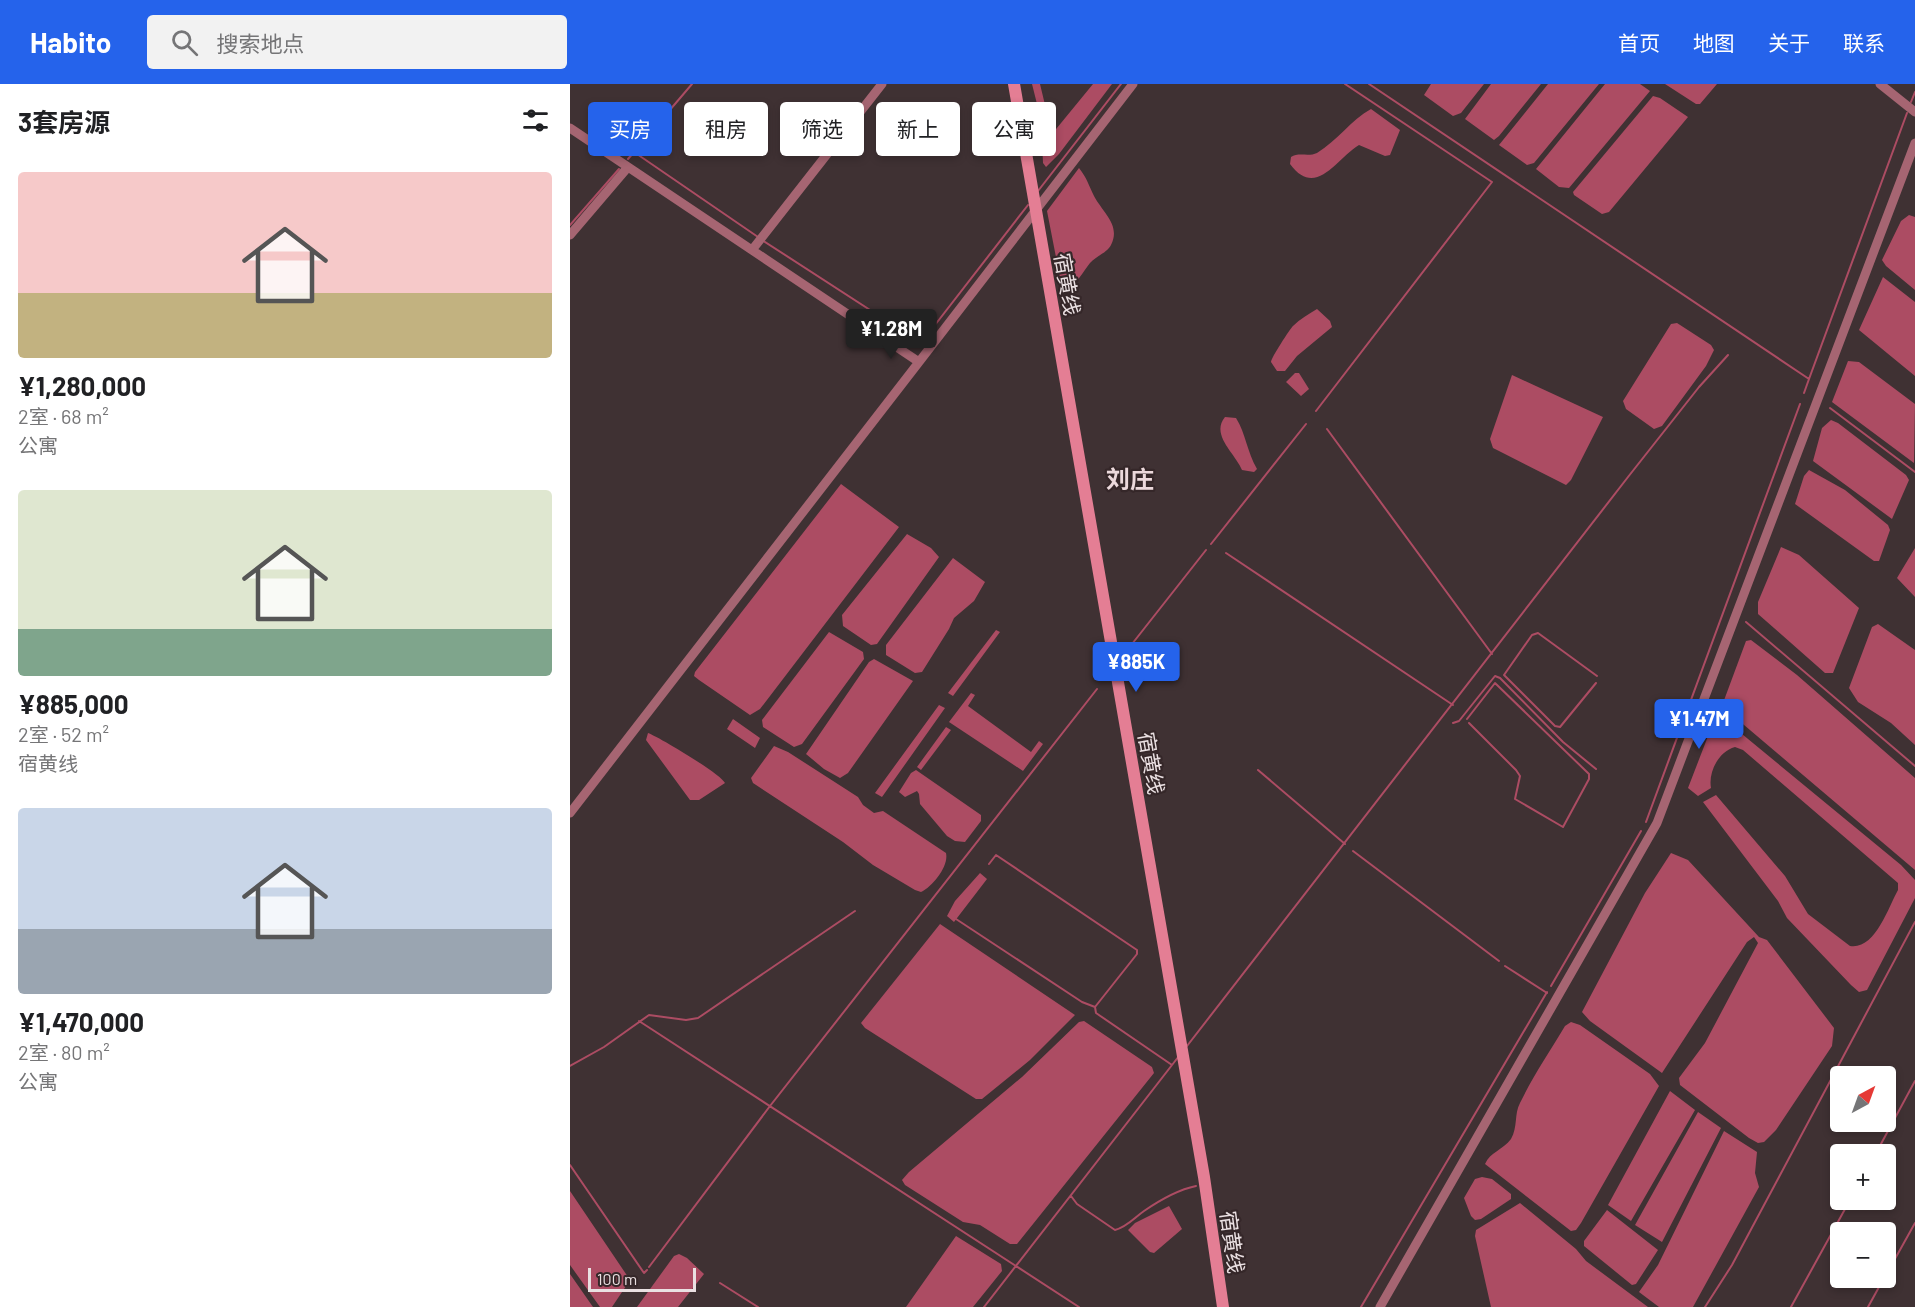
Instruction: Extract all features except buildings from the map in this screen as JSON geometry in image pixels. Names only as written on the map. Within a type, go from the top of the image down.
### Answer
[{"type":"main road","name":"宿黄线","points":[[1014,84],[1203,1168],[1223,1307]]},
{"type":"street","points":[[752,250],[882,84]]},
{"type":"street","points":[[570,813],[1035,214],[1133,84]]},
{"type":"street","points":[[1880,84],[1915,112]]},
{"type":"street","points":[[570,128],[919,362]]},
{"type":"street","points":[[1380,1307],[1657,823],[1915,143]]},
{"type":"street","points":[[570,235],[628,167]]},
{"type":"shaded area","points":[[1032,84],[1040,84],[1044,102],[1036,102]]},
{"type":"shaded area","points":[[1093,84],[1112,84],[1059,154],[1046,167],[1043,156],[1056,156],[1056,129]]},
{"type":"shaded area","points":[[1431,84],[1484,84],[1461,113],[1453,116],[1424,95]]},
{"type":"shaded area","points":[[1491,84],[1541,84],[1494,140],[1465,119]]},
{"type":"shaded area","points":[[1548,84],[1599,84],[1534,163],[1527,165],[1499,145]]},
{"type":"shaded area","points":[[1605,84],[1640,84],[1650,91],[1569,188],[1559,187],[1536,169]]},
{"type":"shaded area","points":[[1665,84],[1717,84],[1700,104],[1696,104]]},
{"type":"shaded area","points":[[1653,96],[1660,98],[1688,117],[1609,212],[1602,214],[1573,192]]},
{"type":"shaded area","points":[[1371,109],[1400,130],[1390,155],[1385,156],[1359,145],[1326,173],[1309,178],[1299,174],[1290,164],[1291,157],[1317,153]]},
{"type":"shaded area","points":[[1079,168],[1110,219],[1114,238],[1109,248],[1092,261],[1076,282],[1066,290],[1062,288],[1047,211]]},
{"type":"shaded area","points":[[1909,215],[1915,217],[1915,290],[1882,260],[1901,221]]},
{"type":"shaded area","points":[[1883,277],[1915,302],[1915,376],[1859,330]]},
{"type":"shaded area","points":[[1317,309],[1330,321],[1332,327],[1297,356],[1285,371],[1277,371],[1271,362],[1291,328]]},
{"type":"shaded area","points":[[1677,323],[1711,345],[1714,350],[1706,366],[1662,426],[1654,429],[1626,409],[1623,401],[1671,324]]},
{"type":"shaded area","points":[[1848,361],[1859,362],[1915,404],[1914,463],[1832,402]]},
{"type":"shaded area","points":[[1295,373],[1299,373],[1309,389],[1301,396],[1286,382]]},
{"type":"shaded area","points":[[1512,375],[1603,417],[1571,480],[1566,485],[1493,448],[1490,439]]},
{"type":"shaded area","points":[[1225,417],[1236,418],[1257,469],[1254,472],[1242,470],[1222,437],[1221,424]]},
{"type":"shaded area","points":[[1831,420],[1906,475],[1909,480],[1892,519],[1813,461],[1822,428]]},
{"type":"shaded area","points":[[1809,470],[1845,490],[1888,525],[1890,530],[1879,561],[1874,561],[1795,504],[1804,476]]},
{"type":"shaded area","points":[[841,484],[899,527],[760,709],[750,715],[699,680],[694,676],[695,672]]},
{"type":"shaded area","points":[[907,534],[931,548],[939,557],[877,644],[871,645],[843,626],[842,615]]},
{"type":"shaded area","points":[[1781,547],[1799,555],[1859,608],[1833,673],[1825,673],[1758,614],[1758,602]]},
{"type":"shaded area","points":[[1915,548],[1915,597],[1897,578]]},
{"type":"shaded area","points":[[953,558],[985,582],[974,601],[954,618],[922,672],[915,673],[886,655],[886,645]]},
{"type":"shaded area","points":[[1878,624],[1915,650],[1915,745],[1891,723],[1858,702],[1849,688],[1872,627]]},
{"type":"shaded area","points":[[996,630],[1000,632],[953,696],[948,693]]},
{"type":"shaded area","points":[[829,632],[863,652],[864,659],[802,744],[794,747],[763,727],[762,720]]},
{"type":"shaded area","points":[[1751,640],[1797,675],[1915,778],[1915,870],[1724,708],[1723,703],[1746,641]]},
{"type":"shaded area","points":[[874,659],[913,681],[848,773],[840,778],[824,769],[806,754],[869,662]]},
{"type":"shaded area","points":[[971,693],[975,695],[968,706],[1031,752],[1039,741],[1043,744],[1023,771],[949,722]]},
{"type":"shaded area","points":[[939,705],[945,708],[882,797],[875,793]]},
{"type":"shaded area","points":[[1715,718],[1725,720],[1901,865],[1915,880],[1915,898],[1867,990],[1859,992],[1851,985],[1787,918],[1778,901],[1703,802],[1716,795],[1785,876],[1808,914],[1850,946],[1859,945],[1874,935],[1898,890],[1898,883],[1743,750],[1735,747],[1724,753],[1713,769],[1711,788],[1698,796],[1688,788]]},
{"type":"shaded area","points":[[733,719],[760,738],[755,748],[727,729]]},
{"type":"shaded area","points":[[946,727],[951,730],[921,770],[917,767]]},
{"type":"shaded area","points":[[648,733],[702,764],[725,783],[699,800],[690,800],[646,740]]},
{"type":"shaded area","points":[[774,746],[788,752],[858,797],[863,805],[874,813],[883,811],[946,853],[943,869],[935,880],[921,892],[915,890],[873,865],[843,842],[753,783],[751,778]]},
{"type":"shaded area","points":[[916,770],[981,815],[981,821],[965,842],[955,841],[947,836],[920,804],[917,791],[905,797],[899,792],[911,773]]},
{"type":"shaded area","points":[[1671,853],[1688,860],[1759,937],[1767,940],[1834,1028],[1832,1046],[1776,1130],[1764,1142],[1758,1143],[1749,1138],[1680,1085],[1679,1078],[1705,1043],[1758,943],[1754,937],[1747,942],[1662,1073],[1590,1021],[1582,1012],[1645,893]]},
{"type":"shaded area","points":[[980,873],[987,879],[954,922],[947,916],[955,901]]},
{"type":"shaded area","points":[[940,924],[1075,1015],[1030,1060],[982,1099],[976,1099],[865,1028],[861,1023]]},
{"type":"shaded area","points":[[1084,1021],[1152,1067],[1154,1073],[1017,1244],[1010,1244],[980,1225],[963,1222],[905,1185],[902,1180],[909,1172],[1022,1077],[1079,1022]]},
{"type":"shaded area","points":[[1571,1022],[1580,1025],[1650,1074],[1659,1086],[1581,1223],[1576,1230],[1571,1231],[1485,1164],[1511,1139],[1515,1130],[1518,1107],[1525,1093],[1565,1026]]},
{"type":"shaded area","points":[[1670,1091],[1695,1110],[1631,1221],[1608,1205]]},
{"type":"shaded area","points":[[1698,1112],[1721,1128],[1662,1242],[1635,1225]]},
{"type":"shaded area","points":[[1724,1131],[1757,1152],[1755,1173],[1759,1187],[1693,1307],[1659,1307],[1639,1292],[1658,1265]]},
{"type":"shaded area","points":[[1482,1177],[1492,1179],[1511,1194],[1511,1199],[1481,1219],[1475,1220],[1464,1198],[1475,1179]]},
{"type":"shaded area","points":[[570,1191],[628,1277],[628,1283],[612,1307],[600,1307],[570,1265]]},
{"type":"shaded area","points":[[1520,1203],[1576,1249],[1586,1261],[1648,1307],[1491,1307],[1475,1236],[1476,1230]]},
{"type":"shaded area","points":[[1169,1206],[1182,1229],[1154,1253],[1150,1252],[1128,1230],[1135,1223]]},
{"type":"shaded area","points":[[1607,1210],[1658,1250],[1636,1284],[1632,1285],[1584,1246],[1584,1241]]},
{"type":"shaded area","points":[[956,1236],[1001,1264],[1002,1271],[973,1307],[906,1307]]},
{"type":"shaded area","points":[[679,1254],[687,1258],[704,1274],[678,1307],[637,1307],[674,1256]]},
{"type":"shaded area","points":[[570,1274],[593,1307],[570,1307]]},
{"type":"waterway","points":[[628,159],[692,84]]},
{"type":"waterway","points":[[1038,191],[1121,84]]},
{"type":"waterway","points":[[1316,411],[1492,182],[1345,84]]},
{"type":"waterway","points":[[1369,84],[1809,379],[1907,113]]},
{"type":"waterway","points":[[1911,102],[1915,92]]},
{"type":"waterway","points":[[640,156],[758,237]]},
{"type":"waterway","points":[[570,225],[619,169]]},
{"type":"waterway","points":[[762,240],[921,343],[1028,205]]},
{"type":"waterway","points":[[1187,1046],[1628,477],[1699,387],[1728,355]]},
{"type":"waterway","points":[[1804,393],[1809,379]]},
{"type":"waterway","points":[[1646,822],[1800,404]]},
{"type":"waterway","points":[[1830,408],[1915,472]]},
{"type":"waterway","points":[[1211,544],[1306,424]]},
{"type":"waterway","points":[[1327,429],[1492,654]]},
{"type":"waterway","points":[[1132,644],[1206,550]]},
{"type":"waterway","points":[[1226,553],[1453,705]]},
{"type":"waterway","points":[[1746,622],[1915,766]]},
{"type":"waterway","points":[[1596,683],[1560,727],[1555,726],[1504,675],[1532,635],[1538,633],[1597,676]]},
{"type":"waterway","points":[[1453,723],[1459,721],[1495,676],[1500,678],[1563,742],[1596,769]]},
{"type":"waterway","points":[[1467,719],[1495,683],[1589,774],[1589,779],[1563,827],[1515,799],[1520,776],[1469,723]]},
{"type":"waterway","points":[[649,1267],[770,1106],[1097,689]]},
{"type":"waterway","points":[[1258,770],[1345,844]]},
{"type":"waterway","points":[[1551,986],[1641,831]]},
{"type":"waterway","points":[[1353,851],[1499,961]]},
{"type":"waterway","points":[[956,919],[1082,1002],[1095,1007],[1137,954],[1137,950],[996,855],[989,864]]},
{"type":"waterway","points":[[570,1066],[604,1047],[649,1015],[686,1020],[698,1018],[855,911]]},
{"type":"waterway","points":[[1705,1307],[1732,1265],[1915,922]]},
{"type":"waterway","points":[[1505,966],[1547,993]]},
{"type":"waterway","points":[[1361,1307],[1547,992]]},
{"type":"waterway","points":[[1095,1007],[1096,1013],[1172,1065]]},
{"type":"waterway","points":[[639,1021],[1079,1307]]},
{"type":"waterway","points":[[984,1307],[1179,1056]]},
{"type":"waterway","points":[[1881,1144],[1915,1081]]},
{"type":"waterway","points":[[570,1165],[644,1273],[647,1270]]},
{"type":"waterway","points":[[1071,1196],[1077,1204],[1115,1230],[1127,1225],[1162,1199],[1196,1186]]},
{"type":"waterway","points":[[1791,1307],[1844,1210]]},
{"type":"waterway","points":[[1896,1257],[1915,1223]]},
{"type":"waterway","points":[[720,1283],[758,1307]]},
{"type":"waterway","points":[[1868,1307],[1878,1288]]},
{"type":"district","name":"刘庄","points":[[1130,478]]}]
